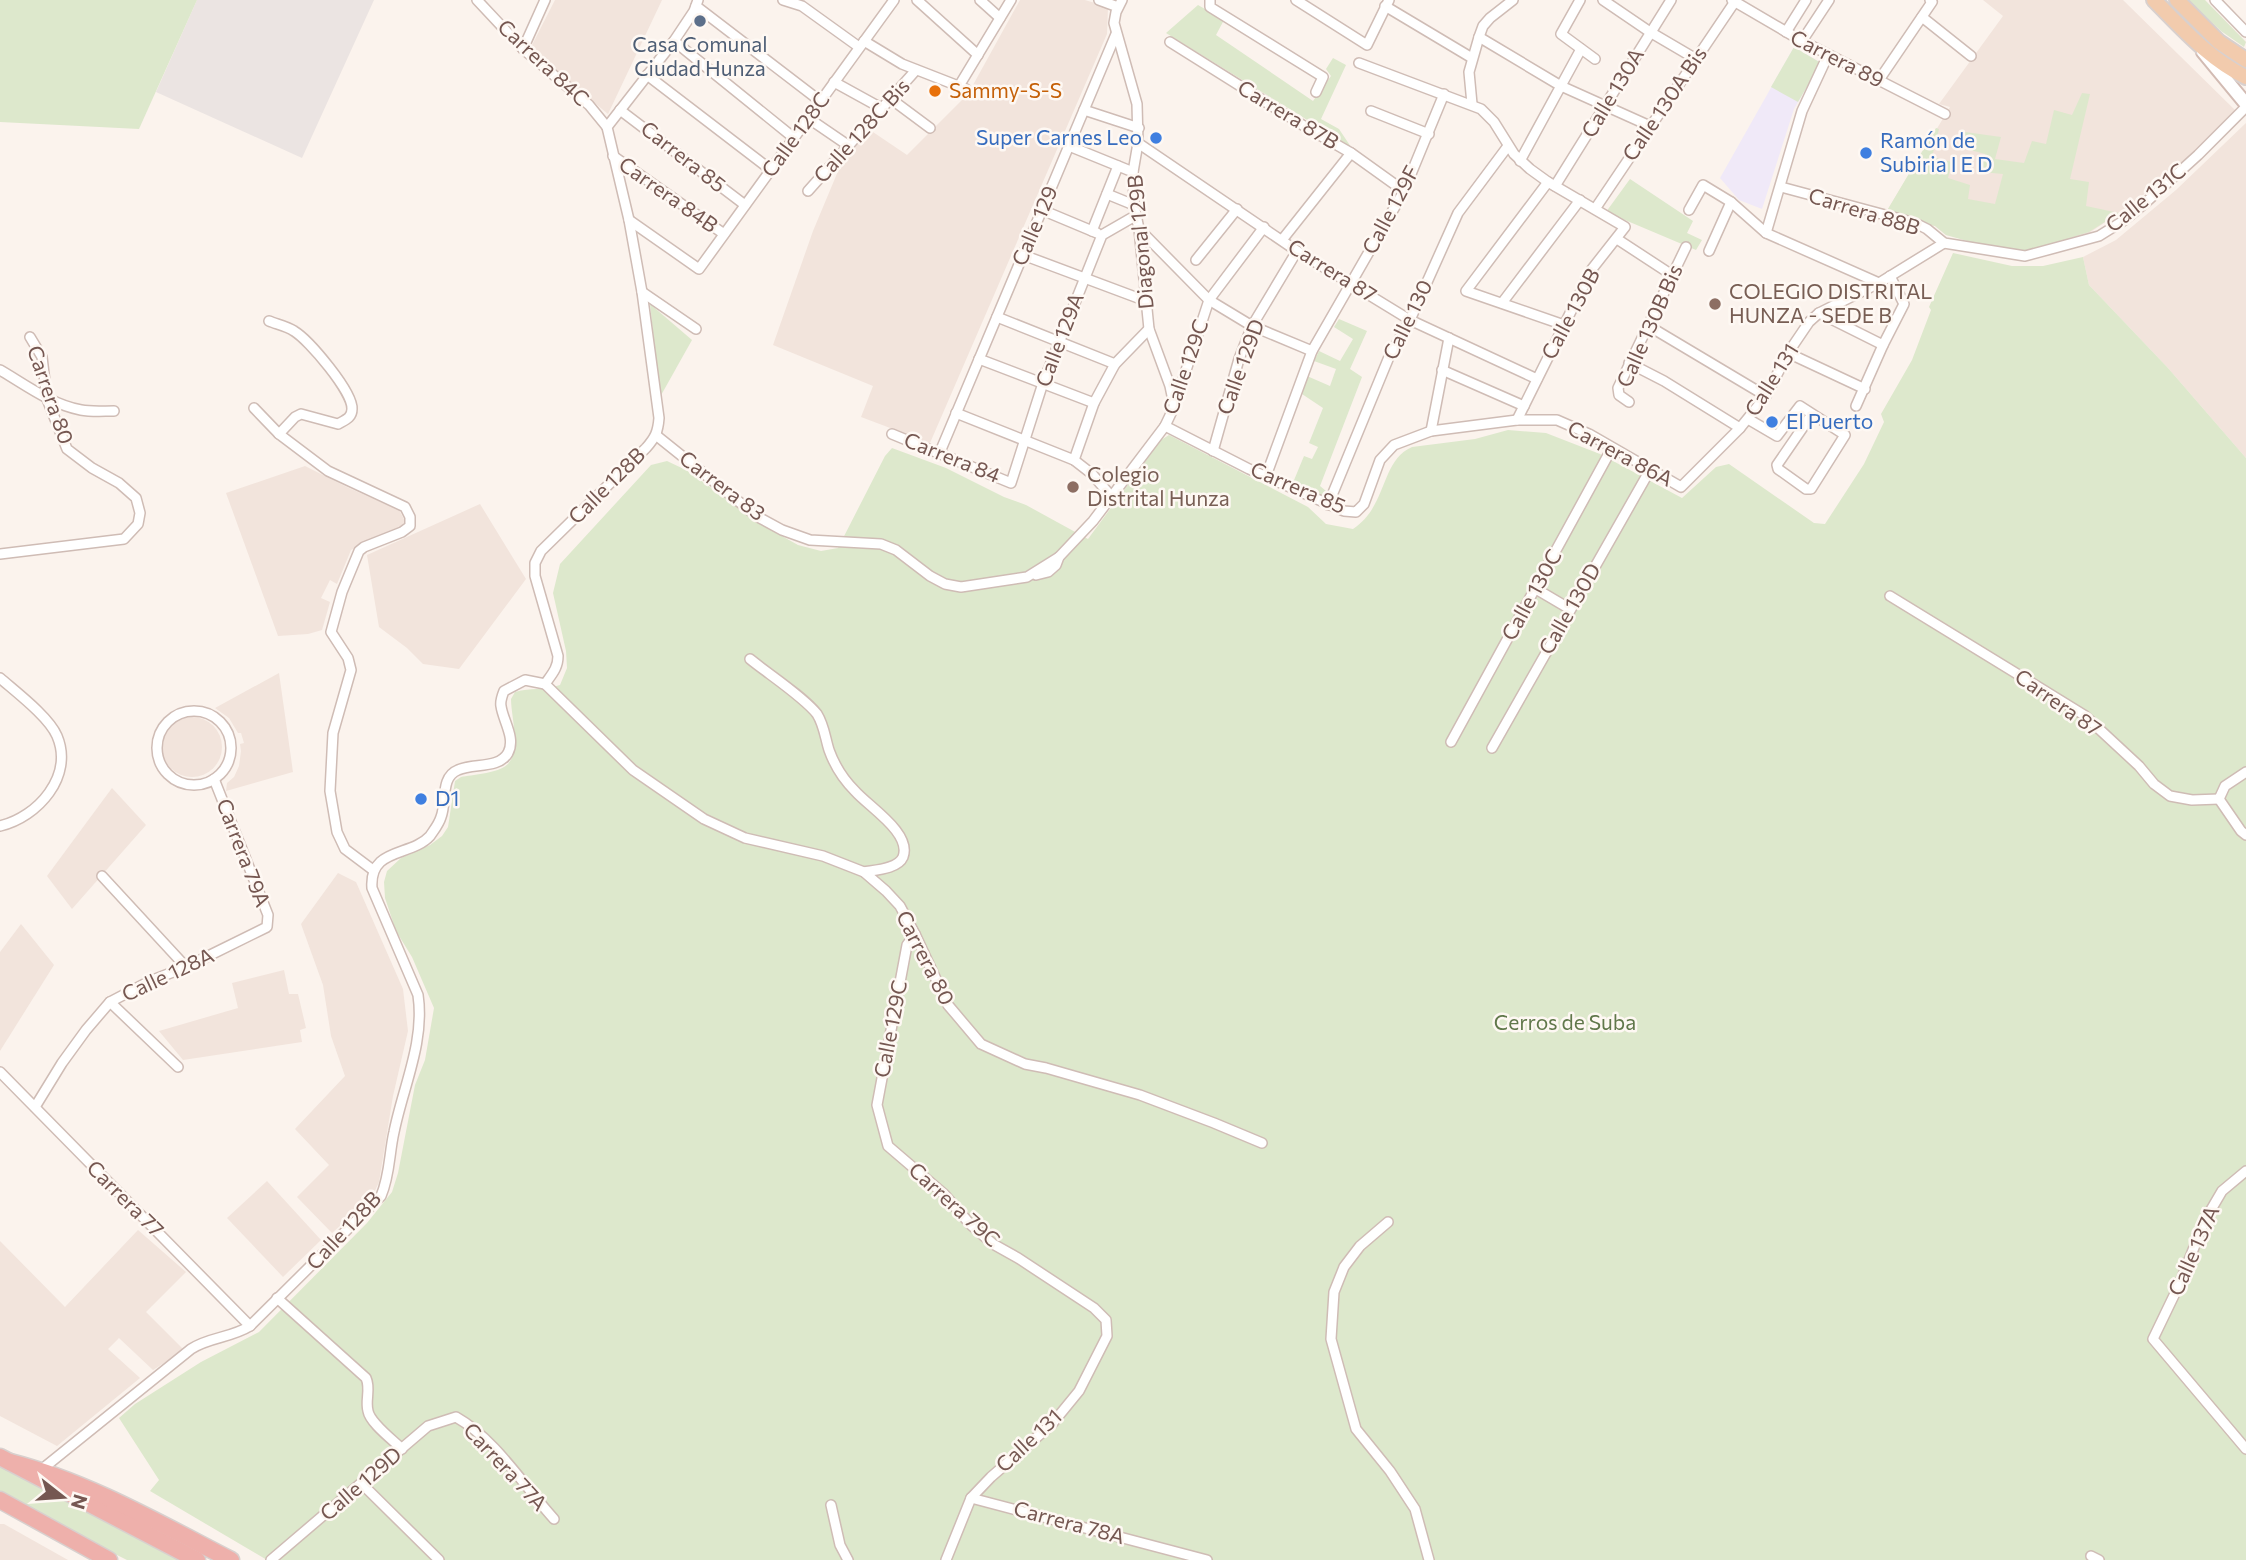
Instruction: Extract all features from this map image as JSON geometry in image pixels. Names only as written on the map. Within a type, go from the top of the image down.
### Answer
[{"type":"highway","points":[[5,1459],[41,1470],[115,1502],[231,1560]]},
{"type":"highway","points":[[5,1459],[197,1560]]},
{"type":"highway","points":[[0,1500],[109,1560]]},
{"type":"main road","points":[[2154,0],[2189,36],[2246,106]]},
{"type":"main road","points":[[2180,1],[2219,42],[2246,60]]},
{"type":"main road","points":[[2189,36],[2218,60],[2246,77]]},
{"type":"main road","points":[[0,1509],[20,1511]]},
{"type":"street","name":"Carrera 84C","points":[[477,0],[523,49],[589,105],[607,128]]},
{"type":"street","points":[[523,49],[545,0]]},
{"type":"street","points":[[783,0],[802,6],[862,44],[916,70],[963,87],[978,55],[1011,0]]},
{"type":"street","name":"Calle 128C","points":[[629,220],[699,269],[894,0]]},
{"type":"street","points":[[917,0],[978,55]]},
{"type":"street","points":[[980,0],[1000,18]]},
{"type":"street","points":[[1099,0],[1120,4]]},
{"type":"street","name":"Carrera 87B","points":[[1210,0],[1210,7],[1323,77],[1316,92]]},
{"type":"street","points":[[1296,0],[1367,45],[1387,3],[1472,58]]},
{"type":"street","points":[[1472,104],[1469,84],[1472,58],[1483,26],[1513,0]]},
{"type":"street","points":[[1580,0],[1561,34],[1595,59]]},
{"type":"street","points":[[1603,0],[1696,59]]},
{"type":"street","name":"Calle 130A","points":[[1502,303],[1466,291],[1551,184],[1606,106],[1671,0]]},
{"type":"street","points":[[1786,32],[1806,0]]},
{"type":"street","points":[[1801,41],[1829,0]]},
{"type":"street","points":[[2215,0],[2246,32]]},
{"type":"street","name":"Carrera 89","points":[[1734,1],[1801,41],[1945,114]]},
{"type":"street","name":"Calle 130A Bis","points":[[1595,209],[1734,1]]},
{"type":"street","points":[[1879,80],[1931,1]]},
{"type":"street","points":[[607,128],[674,41],[697,3],[820,102]]},
{"type":"street","name":"Calle 129","points":[[940,452],[1116,34],[1114,17],[1120,4]]},
{"type":"street","points":[[1922,17],[1972,56]]},
{"type":"street","name":"Diagonal 129B","points":[[1116,34],[1137,104],[1139,143],[1133,173],[1134,205],[1139,229],[1149,330],[1170,386],[1174,407]]},
{"type":"street","points":[[1479,37],[1561,86],[1650,126]]},
{"type":"street","points":[[674,41],[794,138]]},
{"type":"street","name":"Carrera 87B","points":[[1170,41],[1351,153],[1404,191]]},
{"type":"street","points":[[1520,162],[1581,49]]},
{"type":"street","points":[[1766,233],[1802,111],[1828,55]]},
{"type":"street","points":[[1359,63],[1472,104],[1490,116],[1520,162],[1551,184],[1595,209]]},
{"type":"street","name":"Calle 128C Bis","points":[[808,191],[916,70]]},
{"type":"street","points":[[647,75],[771,170]]},
{"type":"street","points":[[834,82],[883,109]]},
{"type":"street","name":"Calle 129F","points":[[1266,476],[1312,351],[1404,191],[1444,94]]},
{"type":"street","points":[[891,99],[930,128]]},
{"type":"street","name":"Calle 131C","points":[[1944,243],[2025,256],[2099,236],[2144,204],[2246,106]]},
{"type":"street","name":"Carrera 85","points":[[620,110],[745,205]]},
{"type":"street","points":[[1084,110],[1139,128]]},
{"type":"street","points":[[1371,111],[1429,134]]},
{"type":"street","points":[[808,118],[849,146]]},
{"type":"street","name":"Calle 128B","points":[[544,684],[558,665],[558,656],[535,576],[535,563],[541,551],[657,436],[659,418],[642,292],[629,220],[607,128]]},
{"type":"street","name":"Carrera 87","points":[[1139,143],[1297,251],[1352,282],[1410,320],[1537,379]]},
{"type":"street","points":[[1069,146],[1133,173]]},
{"type":"street","name":"Calle 130","points":[[1328,505],[1389,357],[1410,320],[1458,213],[1508,146]]},
{"type":"street","points":[[1282,240],[1351,153]]},
{"type":"street","name":"Carrera 84B","points":[[613,156],[724,234]]},
{"type":"street","points":[[1092,231],[1118,166]]},
{"type":"street","points":[[1689,210],[1703,185],[1731,202],[1766,233],[1878,282]]},
{"type":"street","name":"Carrera 88B","points":[[1781,187],[1915,223],[1944,243]]},
{"type":"street","points":[[1107,194],[1134,205]]},
{"type":"street","points":[[1564,325],[1502,303],[1580,200]]},
{"type":"street","points":[[1709,251],[1731,202]]},
{"type":"street","points":[[1196,260],[1237,209]]},
{"type":"street","name":"Calle 130B","points":[[1517,420],[1592,270],[1625,227],[1595,209]]},
{"type":"street","points":[[1042,210],[1102,234],[1135,216]]},
{"type":"street","name":"Calle 129C","points":[[1053,569],[1059,557],[1093,521],[1165,426],[1174,407],[1209,300],[1264,228]]},
{"type":"street","points":[[1139,229],[1209,300],[1252,326],[1312,351]]},
{"type":"street","name":"Calle 129A","points":[[1011,483],[1043,383],[1102,234]]},
{"type":"street","points":[[1617,239],[1672,275]]},
{"type":"street","name":"Calle 131","points":[[1681,487],[1740,428],[1766,396],[1788,353],[1809,322],[1819,313],[1944,243]]},
{"type":"street","name":"Calle 130B Bis","points":[[1629,402],[1618,392],[1629,363],[1686,247]]},
{"type":"street","name":"Calle 129D","points":[[1213,450],[1239,359],[1252,326],[1297,251]]},
{"type":"street","points":[[1023,256],[1146,300]]},
{"type":"street","points":[[1856,406],[1882,345],[1904,304],[1889,276]]},
{"type":"street","points":[[642,292],[696,329]]},
{"type":"street","points":[[1819,313],[1882,345]]},
{"type":"street","points":[[997,317],[1115,364]]},
{"type":"street","points":[[268,321],[294,330],[331,368],[351,402],[352,411],[348,419],[338,424],[301,414],[279,434]]},
{"type":"street","points":[[1647,325],[1766,396]]},
{"type":"street","points":[[1074,460],[1094,402],[1115,364],[1149,330]]},
{"type":"street","name":"Carrera 80","points":[[0,554],[124,539],[138,524],[140,513],[136,498],[119,483],[92,468],[67,449],[47,399],[42,357],[30,337]]},
{"type":"street","points":[[1431,431],[1449,338]]},
{"type":"street","points":[[1788,353],[1865,389]]},
{"type":"street","points":[[979,359],[1094,402]]},
{"type":"street","points":[[1629,363],[1664,381],[1740,428]]},
{"type":"street","points":[[0,370],[47,399],[82,410],[114,411]]},
{"type":"street","points":[[1442,370],[1524,406]]},
{"type":"street","points":[[1748,419],[1776,436],[1800,406],[1845,435],[1811,489],[1806,489],[1778,469],[1778,462],[1812,414]]},
{"type":"street","points":[[254,408],[279,434],[327,471],[405,507],[410,517],[410,526],[402,532],[359,551],[342,592],[331,632],[348,658],[351,670],[333,733],[330,791],[337,832],[345,849],[373,870],[388,857],[421,844],[441,819],[446,786],[451,774],[459,769],[498,762],[509,751],[511,741],[500,704],[504,691],[525,680],[544,684]]},
{"type":"street","points":[[956,413],[1074,460],[1092,474],[1111,496]]},
{"type":"street","name":"Carrera 86A","points":[[1356,512],[1364,504],[1380,460],[1394,445],[1431,431],[1517,420],[1557,420],[1589,434],[1681,487]]},
{"type":"street","name":"Carrera 85","points":[[1165,426],[1328,505],[1356,512]]},
{"type":"street","name":"Carrera 84","points":[[892,434],[1011,483]]},
{"type":"street","name":"Carrera 83","points":[[657,436],[758,517],[782,530],[810,540],[881,544],[896,550],[930,576],[945,584],[961,587],[1027,577],[1053,569]]},
{"type":"street","name":"Calle 130C","points":[[1451,742],[1612,448]]},
{"type":"street","name":"Calle 130D","points":[[1492,748],[1650,470]]},
{"type":"street","name":"Carrera 83","points":[[1027,577],[1059,557]]},
{"type":"street","points":[[1536,589],[1570,609]]},
{"type":"street","name":"Carrera 87","points":[[1890,596],[2084,715],[2139,766],[2154,785],[2170,796],[2192,800],[2219,799]]},
{"type":"street","points":[[750,659],[812,708],[822,724],[830,752],[853,790],[901,834],[904,847],[899,862],[864,872]]},
{"type":"street","points":[[0,678],[32,705],[57,735],[61,757],[58,780],[47,795],[33,810],[0,826]]},
{"type":"street","name":"Carrera 80","points":[[544,684],[633,770],[704,819],[745,838],[823,856],[864,872],[900,906],[948,1005],[981,1044],[1025,1064],[1140,1095],[1262,1143]]},
{"type":"street","points":[[190,711],[202,712],[211,715],[226,730],[231,750],[223,771],[214,779],[191,785],[169,776],[162,766],[157,743],[161,731],[178,715],[190,711]]},
{"type":"street","points":[[2246,772],[2225,786],[2219,799],[2246,835]]},
{"type":"street","name":"Carrera 79A","points":[[214,779],[268,915],[267,928]]},
{"type":"street","name":"Calle 128B","points":[[41,1470],[191,1349],[250,1326],[377,1202],[385,1188],[393,1133],[419,1034],[420,1013],[418,995],[372,888],[373,870]]},
{"type":"street","points":[[102,876],[186,967]]},
{"type":"street","name":"Calle 128A","points":[[35,1107],[62,1063],[110,1002],[267,928]]},
{"type":"street","name":"Calle 129C","points":[[883,1127],[877,1105],[908,945],[915,934]]},
{"type":"street","points":[[110,1002],[178,1067]]},
{"type":"street","name":"Carrera 77","points":[[0,1072],[250,1326]]},
{"type":"street","name":"Carrera 79C","points":[[883,1127],[888,1146],[944,1194],[970,1224],[993,1244],[1094,1308],[1106,1320]]},
{"type":"street","name":"Calle 137A","points":[[2246,1171],[2222,1191],[2205,1220],[2179,1285],[2152,1339],[2246,1449]]},
{"type":"street","points":[[1388,1222],[1360,1246],[1344,1267],[1334,1292],[1331,1339],[1356,1429],[1390,1471],[1415,1509],[1429,1560]]},
{"type":"street","points":[[277,1298],[366,1378],[370,1418],[402,1449]]},
{"type":"street","name":"Calle 131","points":[[946,1560],[971,1498],[991,1476],[1052,1424],[1079,1391],[1107,1336],[1106,1320]]},
{"type":"street","name":"Calle 129D","points":[[271,1560],[428,1426],[456,1417]]},
{"type":"street","name":"Carrera 77A","points":[[456,1417],[470,1425],[554,1519]]},
{"type":"street","points":[[362,1483],[439,1560]]},
{"type":"street","name":"Carrera 78A","points":[[971,1498],[1207,1560]]},
{"type":"street","points":[[831,1505],[840,1545],[848,1560]]},
{"type":"shaded area","points":[[197,0],[374,0],[302,158],[156,92]]},
{"type":"shaded area","points":[[555,0],[662,0],[608,114],[530,49]]},
{"type":"shaded area","points":[[1020,0],[1085,0],[1108,7],[1107,34],[930,443],[861,417],[873,386],[773,345],[813,231],[841,164],[870,130],[907,155],[968,94]]},
{"type":"shaded area","points":[[1983,0],[2123,0],[2235,110],[2167,177],[2089,233],[2031,250],[1946,235],[1935,226],[1885,214],[1950,107],[1939,104],[2003,16]]},
{"type":"shaded area","points":[[1794,47],[1821,63],[1794,109],[1762,209],[1739,200],[1720,178]]},
{"type":"shaded area","points":[[2246,123],[2246,458],[2168,368],[2089,285],[2083,257],[2116,240],[2176,190]]},
{"type":"shaded area","points":[[305,466],[399,510],[405,521],[401,527],[351,550],[337,584],[330,580],[321,598],[330,602],[322,630],[278,636],[226,493]]},
{"type":"shaded area","points":[[480,504],[526,579],[459,669],[423,664],[379,627],[367,555]]},
{"type":"shaded area","points":[[279,673],[293,772],[226,791],[227,783],[234,777],[239,766],[240,744],[244,743],[241,733],[238,733],[229,718],[215,708]]},
{"type":"shaded area","points":[[192,717],[209,722],[217,730],[222,747],[217,764],[209,772],[192,777],[175,772],[167,764],[162,747],[167,730],[175,722]]},
{"type":"shaded area","points":[[112,788],[146,825],[72,909],[47,876]]},
{"type":"shaded area","points":[[338,873],[356,882],[403,989],[408,1031],[393,1096],[379,1182],[372,1197],[332,1233],[297,1197],[329,1165],[295,1129],[345,1076],[331,1036],[323,985],[301,924]]},
{"type":"shaded area","points":[[21,924],[54,965],[0,1051],[0,952]]},
{"type":"shaded area","points":[[284,970],[289,994],[298,994],[306,1028],[300,1030],[302,1042],[183,1060],[159,1031],[238,1008],[232,983]]},
{"type":"shaded area","points":[[267,1181],[321,1240],[283,1277],[227,1218]]},
{"type":"shaded area","points":[[138,1230],[186,1272],[146,1312],[184,1350],[153,1370],[119,1338],[108,1349],[140,1378],[57,1446],[0,1416],[0,1241],[65,1307]]},
{"type":"shaded area","points":[[0,1524],[4,1524],[68,1560],[0,1560]]},
{"type":"green space","points":[[0,0],[197,0],[139,129],[0,122]]},
{"type":"green space","points":[[2190,0],[2205,0],[2246,42],[2244,47],[2221,31]]},
{"type":"green space","points":[[1198,5],[1224,20],[1216,35],[1313,101],[1331,76],[1326,69],[1333,58],[1346,65],[1321,119],[1339,129],[1351,147],[1166,33]]},
{"type":"green space","points":[[1794,47],[1821,63],[1798,102],[1771,87]]},
{"type":"green space","points":[[2082,93],[2090,94],[2070,179],[2089,182],[2086,206],[2119,213],[2089,232],[2031,250],[1999,250],[1946,235],[1935,226],[1885,214],[1936,128],[1939,129],[1932,157],[1952,162],[1948,178],[1970,185],[1968,199],[1995,204],[2003,174],[1981,172],[1985,154],[1963,148],[1965,132],[2001,137],[1995,159],[2024,163],[2032,141],[2046,144],[2054,110],[2072,115]]},
{"type":"green space","points":[[1630,179],[1693,221],[1687,233],[1702,240],[1696,250],[1606,212]]},
{"type":"green space","name":"Cerros de Suba","points":[[1953,253],[2012,266],[2043,266],[2083,257],[2089,285],[2168,368],[2246,458],[2246,1560],[267,1560],[150,1491],[159,1480],[119,1418],[135,1404],[201,1362],[259,1332],[367,1223],[392,1192],[415,1085],[425,1060],[434,1008],[412,957],[396,931],[385,898],[384,882],[387,871],[401,858],[430,845],[442,836],[448,827],[455,781],[461,777],[500,769],[510,762],[515,746],[511,699],[515,692],[560,685],[567,668],[566,651],[553,593],[560,564],[651,465],[667,461],[686,470],[771,530],[798,545],[821,551],[838,548],[885,456],[892,448],[946,468],[1026,505],[1088,539],[1161,440],[1169,435],[1308,507],[1326,524],[1353,529],[1364,519],[1379,497],[1394,462],[1412,447],[1475,439],[1508,430],[1546,433],[1600,454],[1682,498],[1716,467],[1729,464],[1814,523],[1825,524],[1864,464],[1884,422],[1881,414],[1912,360],[1931,310],[1929,307]]},
{"type":"green space","points":[[650,304],[692,340],[660,397]]},
{"type":"green space","points":[[1339,319],[1367,331],[1350,369],[1362,377],[1320,486],[1326,491],[1324,497],[1292,485],[1304,456],[1312,459],[1318,447],[1309,443],[1323,408],[1302,394],[1307,376],[1330,386],[1336,369],[1314,361],[1319,351],[1340,361],[1353,339],[1334,327]]},
{"type":"green space","points":[[0,1467],[65,1497],[184,1560],[127,1560],[69,1531],[0,1491]]},
{"type":"place","name":"Casa Comunal Ciudad Hunza","points":[[700,21]]},
{"type":"place","name":"Sammy-S-S","points":[[935,91]]},
{"type":"place","name":"Super Carnes Leo","points":[[1156,138]]},
{"type":"place","name":"Ramón de Subiria I E D","points":[[1866,153]]},
{"type":"place","name":"COLEGIO DISTRITAL HUNZA - SEDE B","points":[[1715,304]]},
{"type":"place","name":"El Puerto","points":[[1772,422]]},
{"type":"place","name":"Colegio Distrital Hunza","points":[[1073,487]]},
{"type":"place","name":"D1","points":[[421,799]]}]
